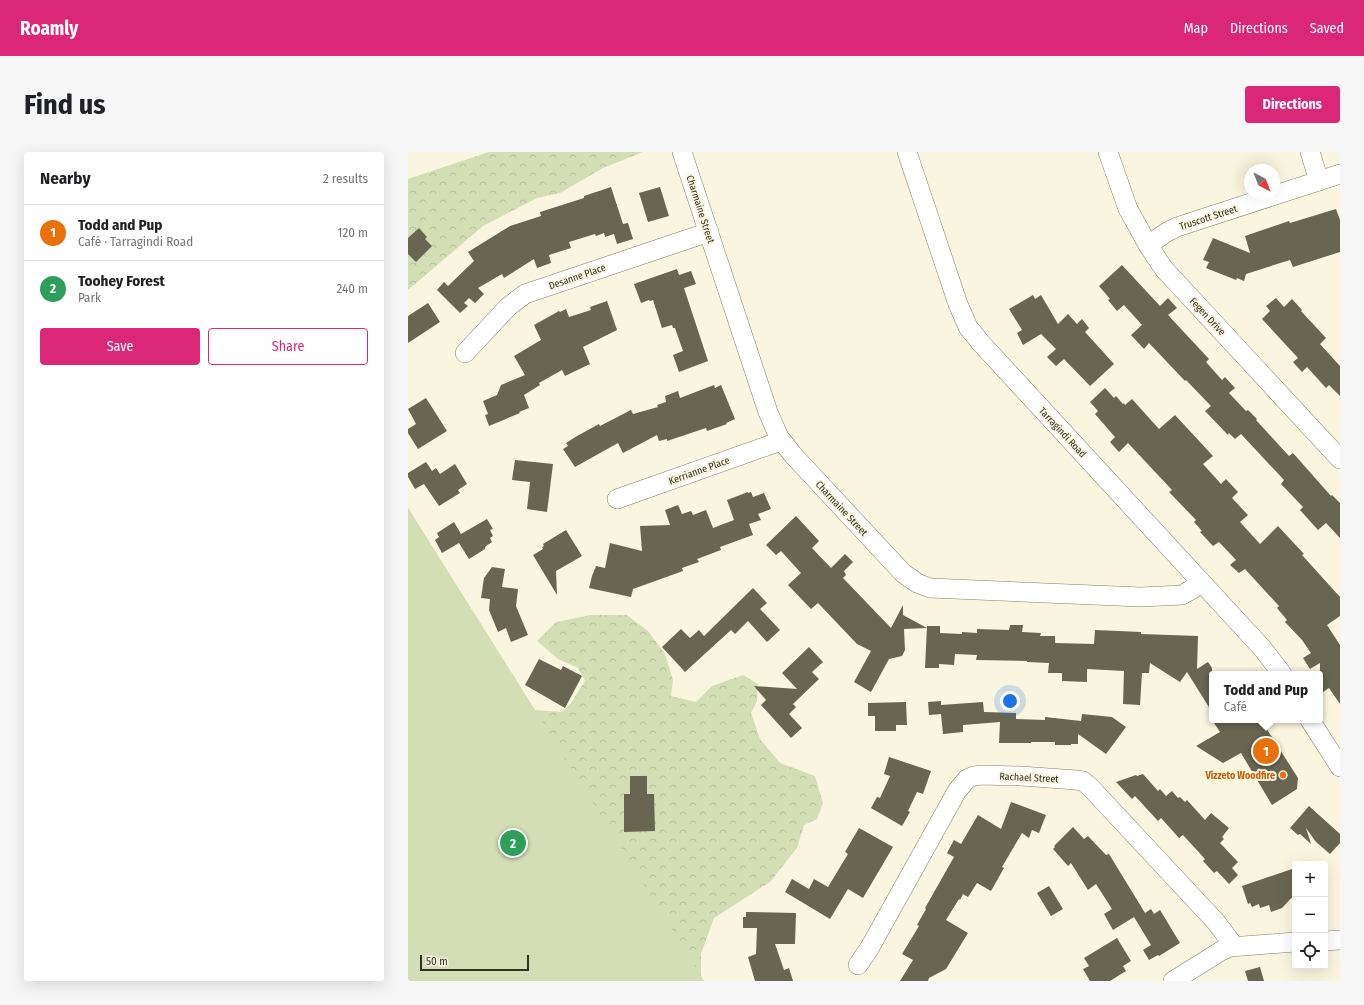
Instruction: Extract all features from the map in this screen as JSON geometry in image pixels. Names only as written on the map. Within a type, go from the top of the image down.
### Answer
[{"type":"street","name":"Charmaine Street","points":[[682,152],[768,412],[781,441],[793,456],[903,573],[917,583],[930,588],[1141,597],[1182,595],[1201,582]]},
{"type":"street","name":"Tarragindi Road","points":[[907,152],[958,304],[968,327],[980,342],[1266,652],[1280,671]]},
{"type":"street","name":"Fegen Drive","points":[[1108,152],[1128,209],[1148,245],[1164,269],[1340,460]]},
{"type":"street","points":[[1310,152],[1319,181]]},
{"type":"street","name":"Truscott Street","points":[[1148,245],[1177,227],[1340,174]]},
{"type":"street","name":"Desanne Place","points":[[465,353],[508,307],[525,294],[709,232]]},
{"type":"street","name":"Kerrianne Place","points":[[617,499],[781,441]]},
{"type":"street","points":[[1312,723],[1340,767]]},
{"type":"street","name":"Rachael Street","points":[[858,965],[869,949],[957,791],[967,780],[974,776],[982,775],[1076,780],[1085,783],[1216,922],[1234,946]]},
{"type":"street","points":[[1328,941],[1340,940]]},
{"type":"street","points":[[1173,981],[1221,951],[1234,946],[1292,942]]},
{"type":"green space","points":[[489,152],[643,152],[603,168],[560,193],[537,198],[483,226],[408,290],[408,179]]},
{"type":"green space","points":[[408,508],[535,710],[562,712],[571,703],[585,681],[578,668],[558,659],[537,641],[556,622],[591,615],[627,615],[648,631],[665,654],[673,680],[671,696],[696,702],[712,686],[743,675],[758,684],[757,701],[751,713],[760,739],[780,763],[815,776],[823,803],[817,819],[804,825],[797,848],[770,882],[714,918],[701,954],[701,976],[704,981],[408,981]]},
{"type":"green space","points":[[408,508],[704,981],[408,981]]},
{"type":"building","points":[[611,187],[623,224],[628,223],[633,239],[617,244],[614,234],[605,237],[604,233],[596,236],[595,234],[569,242],[571,248],[549,255],[551,263],[537,268],[534,259],[504,278],[502,274],[478,288],[484,294],[475,303],[469,298],[464,303],[468,306],[460,313],[437,290],[444,282],[448,286],[474,261],[468,252],[510,226],[541,216],[540,212],[584,198],[584,196]]},
{"type":"building","points":[[660,187],[669,216],[648,222],[639,193]]},
{"type":"building","points":[[1336,209],[1340,220],[1340,252],[1293,267],[1290,260],[1246,274],[1244,281],[1237,278],[1236,280],[1206,268],[1209,262],[1203,260],[1213,238],[1250,253],[1245,236],[1289,221],[1290,223]]},
{"type":"building","points":[[419,228],[427,237],[425,239],[432,246],[416,262],[408,254],[408,238]]},
{"type":"building","points":[[1122,265],[1160,306],[1168,298],[1177,308],[1168,315],[1209,359],[1206,362],[1222,380],[1225,377],[1235,388],[1229,393],[1246,411],[1248,410],[1257,419],[1256,420],[1289,456],[1293,453],[1331,496],[1332,495],[1340,503],[1340,538],[1326,523],[1318,530],[1300,510],[1303,507],[1281,484],[1284,480],[1241,434],[1235,439],[1229,433],[1228,435],[1205,411],[1211,406],[1186,380],[1185,381],[1149,343],[1144,349],[1131,335],[1142,325],[1124,305],[1117,311],[1108,300],[1110,299],[1099,286]]},
{"type":"building","points":[[677,269],[679,275],[691,271],[696,284],[684,288],[708,361],[679,372],[673,355],[683,351],[675,328],[673,328],[672,325],[662,328],[653,300],[641,303],[634,284]]},
{"type":"building","points":[[1033,295],[1035,299],[1041,295],[1058,324],[1068,314],[1077,324],[1082,319],[1089,328],[1085,332],[1114,364],[1090,386],[1064,359],[1056,366],[1047,357],[1056,349],[1041,334],[1023,345],[1017,333],[1022,330],[1009,309]]},
{"type":"building","points":[[1276,298],[1284,307],[1292,299],[1326,338],[1320,344],[1340,366],[1340,396],[1329,385],[1326,388],[1307,367],[1302,372],[1293,362],[1298,358],[1262,319],[1270,311],[1266,306]]},
{"type":"building","points":[[607,301],[617,330],[583,347],[590,364],[565,376],[562,370],[539,383],[540,385],[524,395],[529,408],[489,426],[485,415],[488,414],[483,401],[497,395],[501,385],[525,375],[514,356],[541,340],[534,325],[559,311],[560,312],[566,309],[569,317],[591,310],[590,307]]},
{"type":"building","points":[[428,303],[440,322],[408,343],[408,316]]},
{"type":"building","points":[[714,385],[715,388],[721,385],[735,419],[726,423],[727,424],[707,431],[706,428],[667,441],[667,439],[659,441],[657,435],[623,453],[618,443],[575,467],[563,449],[568,446],[566,443],[577,436],[599,424],[600,426],[631,410],[633,414],[658,407],[657,405],[666,402],[665,396],[678,391],[680,398]]},
{"type":"building","points":[[1105,388],[1114,398],[1116,396],[1125,405],[1132,399],[1159,429],[1175,415],[1213,456],[1203,464],[1221,484],[1226,479],[1238,492],[1232,498],[1248,515],[1240,522],[1260,544],[1278,526],[1340,597],[1340,616],[1327,625],[1340,645],[1340,704],[1329,688],[1323,692],[1323,671],[1320,671],[1320,663],[1310,669],[1303,658],[1311,653],[1302,640],[1285,622],[1287,620],[1277,608],[1279,606],[1245,569],[1239,573],[1230,565],[1236,560],[1219,542],[1213,546],[1200,532],[1202,531],[1194,522],[1196,520],[1169,492],[1172,490],[1128,443],[1119,452],[1110,442],[1115,437],[1095,414],[1098,411],[1090,402]]},
{"type":"building","points":[[426,398],[447,431],[418,449],[408,433],[408,429],[416,424],[408,409]]},
{"type":"building","points":[[515,460],[553,464],[547,512],[527,509],[530,482],[512,480]]},
{"type":"building","points":[[426,462],[432,471],[436,468],[440,474],[455,464],[467,484],[458,490],[460,493],[439,506],[424,484],[415,489],[408,477],[408,473]]},
{"type":"building","points":[[751,492],[753,497],[764,493],[771,509],[758,514],[761,520],[749,524],[753,535],[720,547],[721,550],[697,559],[699,562],[682,568],[683,571],[633,589],[631,597],[589,588],[596,566],[605,568],[610,543],[642,551],[640,526],[670,525],[665,510],[678,505],[682,514],[691,511],[693,515],[706,510],[713,528],[734,520],[727,500]]},
{"type":"building","points":[[796,516],[819,541],[812,548],[831,568],[845,554],[853,562],[844,571],[846,575],[843,578],[891,628],[903,605],[903,615],[927,628],[904,629],[905,650],[902,656],[889,659],[871,692],[854,682],[871,651],[857,644],[818,603],[811,609],[788,585],[801,573],[781,551],[776,555],[766,545]]},
{"type":"building","points":[[487,519],[493,529],[490,530],[493,536],[490,538],[492,542],[486,546],[485,549],[469,559],[459,543],[442,553],[435,540],[439,537],[437,533],[454,522],[461,534]]},
{"type":"building","points":[[566,530],[582,556],[556,571],[557,595],[533,555],[543,549],[543,544]]},
{"type":"building","points":[[492,567],[505,569],[502,587],[518,589],[516,606],[528,635],[511,642],[506,628],[498,632],[489,610],[490,599],[481,598],[484,578]]},
{"type":"building","points":[[753,588],[767,603],[760,609],[780,630],[767,642],[748,621],[735,634],[731,630],[685,672],[662,647],[681,629],[690,638],[699,630],[704,636]]},
{"type":"building","points":[[1010,625],[1023,625],[1022,632],[1041,633],[1040,636],[1055,636],[1055,643],[1094,644],[1095,630],[1141,632],[1141,634],[1198,636],[1197,669],[1208,662],[1212,668],[1212,671],[1209,671],[1209,707],[1187,672],[1180,682],[1150,663],[1149,673],[1142,673],[1140,705],[1123,704],[1124,671],[1087,669],[1087,682],[1062,681],[1062,673],[1048,673],[1049,663],[976,660],[977,655],[955,654],[954,665],[939,664],[939,668],[925,668],[927,626],[940,626],[940,633],[977,633],[977,629],[1009,630]]},
{"type":"building","points":[[809,647],[823,662],[812,672],[819,679],[793,704],[796,707],[789,714],[802,728],[791,738],[761,705],[766,700],[754,686],[797,689],[782,673]]},
{"type":"building","points":[[539,659],[561,670],[563,666],[582,676],[565,708],[525,685]]},
{"type":"building","points":[[941,701],[941,705],[983,702],[984,712],[1016,713],[1016,719],[1045,720],[1045,717],[1081,721],[1082,714],[1112,717],[1126,727],[1106,754],[1078,734],[1078,744],[1071,745],[1055,745],[1055,742],[999,743],[1000,722],[963,725],[963,732],[943,734],[941,714],[929,715],[928,702]]},
{"type":"building","points":[[906,702],[907,725],[896,725],[896,731],[875,731],[875,716],[868,716],[868,703]]},
{"type":"building","points":[[1214,723],[1263,723],[1298,778],[1297,789],[1272,805],[1241,753],[1223,763],[1196,746],[1220,732]]},
{"type":"building","points":[[889,757],[931,771],[923,794],[917,792],[908,811],[910,812],[902,826],[871,808],[877,797],[880,798],[890,776],[884,774]]},
{"type":"building","points":[[1143,774],[1158,791],[1160,789],[1166,796],[1172,791],[1178,798],[1180,797],[1185,802],[1187,800],[1205,820],[1211,813],[1229,828],[1222,837],[1224,839],[1220,843],[1238,862],[1232,868],[1238,875],[1229,884],[1217,871],[1214,873],[1203,861],[1205,859],[1183,835],[1179,838],[1161,818],[1158,821],[1135,796],[1132,799],[1116,782]]},
{"type":"building","points":[[630,776],[647,776],[647,794],[654,794],[655,831],[624,832],[624,794],[630,794]]},
{"type":"building","points":[[1011,802],[1046,815],[1039,833],[1032,830],[1029,838],[1022,833],[1002,867],[1004,868],[991,891],[977,883],[968,897],[963,894],[960,900],[959,899],[946,920],[968,933],[946,969],[929,978],[928,981],[900,981],[913,960],[902,954],[919,926],[917,925],[926,909],[925,908],[954,857],[947,853],[954,840],[961,844],[978,815],[1001,829]]},
{"type":"building","points":[[1309,806],[1340,834],[1340,843],[1330,854],[1316,842],[1306,828],[1311,844],[1300,834],[1298,835],[1290,828]]},
{"type":"building","points":[[1073,827],[1084,839],[1088,836],[1106,855],[1109,854],[1145,913],[1151,909],[1154,914],[1160,910],[1180,943],[1159,956],[1158,955],[1149,960],[1143,950],[1151,945],[1134,917],[1113,930],[1104,914],[1112,909],[1096,884],[1088,890],[1071,863],[1068,866],[1053,849],[1055,847],[1054,846]]},
{"type":"building","points":[[859,828],[893,847],[863,898],[848,889],[830,919],[785,892],[792,879],[809,889],[814,879],[828,887],[848,854],[845,852]]},
{"type":"building","points":[[1292,869],[1292,897],[1282,908],[1271,912],[1269,905],[1260,908],[1259,904],[1252,907],[1250,903],[1248,904],[1242,886]]},
{"type":"building","points":[[1049,886],[1063,909],[1051,916],[1037,893]]},
{"type":"building","points":[[746,912],[796,913],[795,944],[775,944],[784,970],[789,968],[793,981],[755,981],[748,957],[756,954],[757,928],[743,928],[743,917],[746,917]]},
{"type":"building","points":[[1117,938],[1131,961],[1123,966],[1126,971],[1110,981],[1090,981],[1083,969],[1089,966],[1084,958]]},
{"type":"building","points":[[1260,967],[1264,981],[1248,981],[1245,971]]},
{"type":"place","name":"Todd and Pup","points":[[1266,751]]},
{"type":"place","name":"Vizzeto Woodfire","points":[[1283,775]]},
{"type":"place","name":"Toohey Forest","points":[[513,843]]}]
